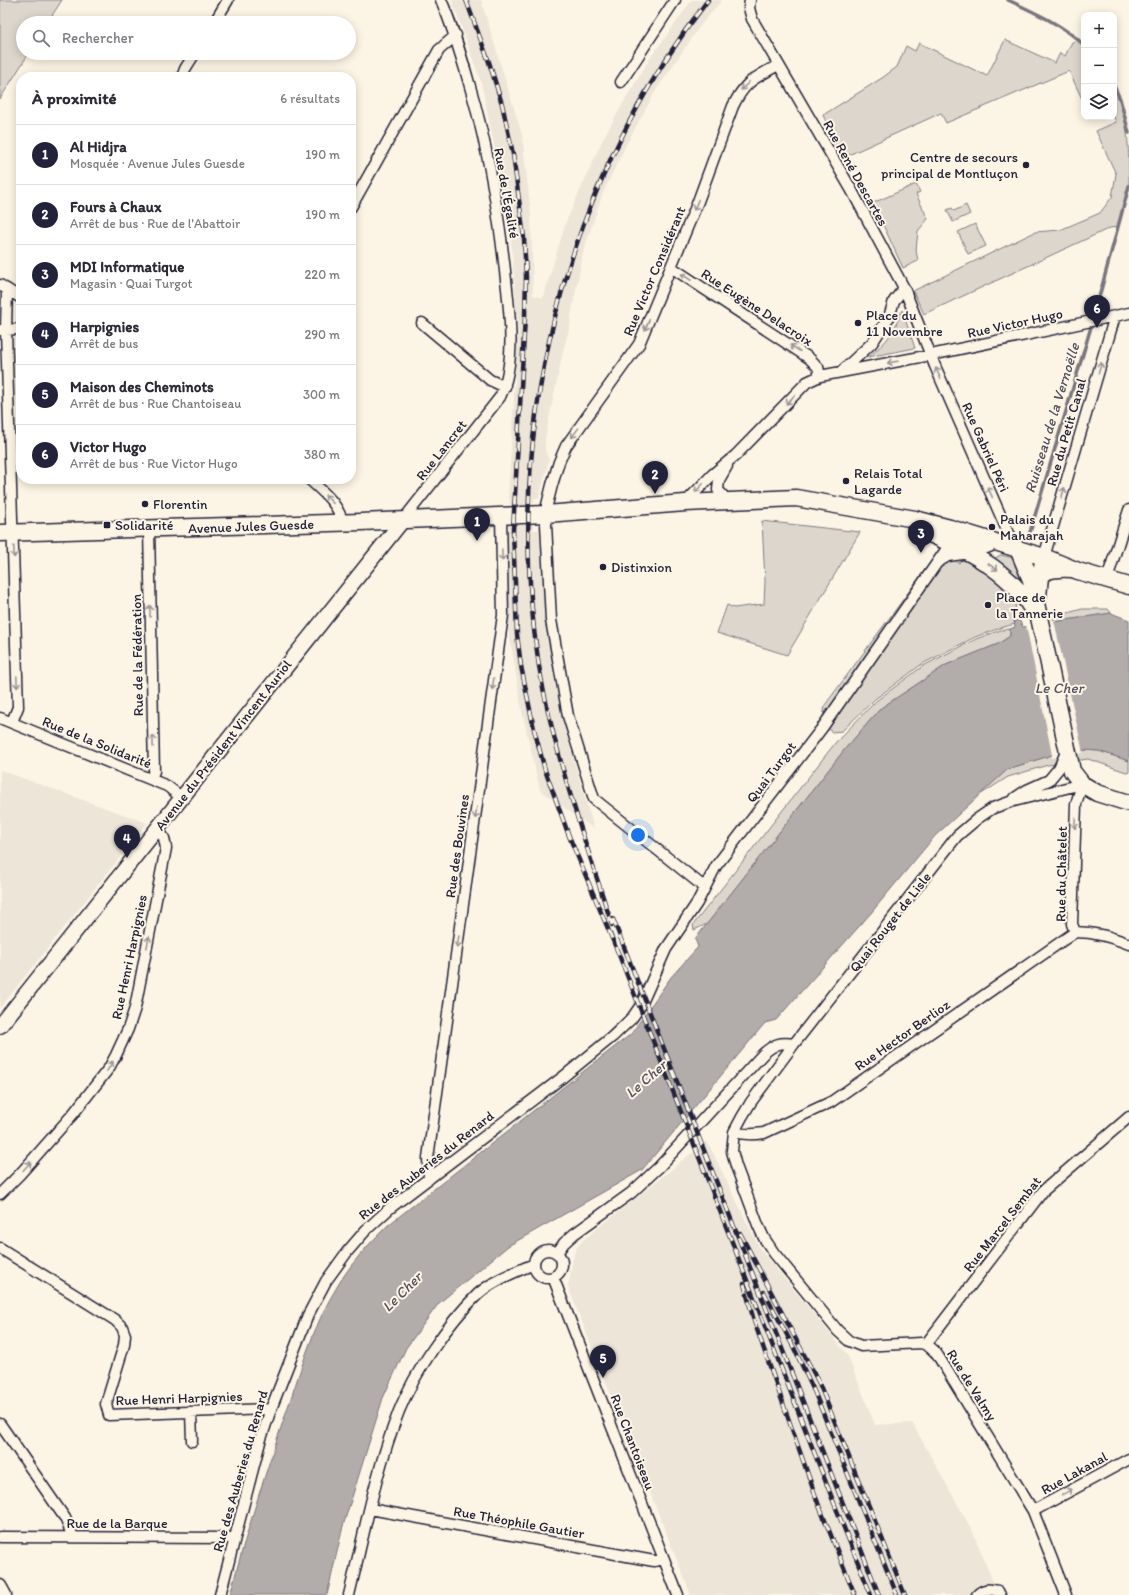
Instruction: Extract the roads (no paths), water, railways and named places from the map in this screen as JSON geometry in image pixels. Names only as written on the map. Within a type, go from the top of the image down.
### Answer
[{"type":"main road","name":"Avenue Jules Guesde","points":[[6,533],[343,523],[546,514],[685,503],[796,498],[881,513]]},
{"type":"main road","points":[[881,513],[934,535],[970,553],[1008,578],[1035,610]]},
{"type":"main road","points":[[881,513],[922,521],[1018,549],[1044,557],[1078,571],[1129,586]]},
{"type":"main road","name":"Avenue du Président Vincent Auriol","points":[[0,1026],[403,520]]},
{"type":"main road","points":[[1018,549],[1036,582]]},
{"type":"main road","points":[[1044,557],[1036,582],[1035,610],[1067,749],[1065,767],[1072,772],[1082,784],[1098,793],[1129,803]]},
{"type":"street","points":[[218,16],[228,0]]},
{"type":"street","name":"Rue de l'Égalité","points":[[441,0],[456,35],[481,124],[497,208],[509,312],[508,373],[505,387],[500,397]]},
{"type":"street","points":[[621,82],[675,0]]},
{"type":"street","name":"Rue René Descartes","points":[[749,4],[752,19],[851,189],[904,288],[931,355]]},
{"type":"street","points":[[356,196],[439,50],[456,35]]},
{"type":"street","points":[[184,72],[191,60]]},
{"type":"street","name":"Rue Victor Considérant","points":[[704,887],[594,799],[568,716],[551,620],[546,514],[552,485],[566,446],[639,344],[697,204],[733,106],[740,92],[747,83],[778,65]]},
{"type":"street","name":"Rue Eugène Delacroix","points":[[671,267],[809,358],[818,366],[820,376]]},
{"type":"street","points":[[4,287],[16,295]]},
{"type":"street","points":[[4,287],[3,330],[6,533],[18,707],[12,722]]},
{"type":"street","points":[[842,372],[872,343],[889,317],[894,301],[904,288]]},
{"type":"street","name":"Rue Victor Hugo","points":[[931,355],[1129,313]]},
{"type":"street","name":"Rue du Petit Canal","points":[[1044,557],[1116,316]]},
{"type":"street","points":[[422,323],[490,380],[505,387]]},
{"type":"street","points":[[3,330],[16,329]]},
{"type":"street","points":[[685,503],[713,474],[736,455],[807,382],[820,376],[931,355]]},
{"type":"street","name":"Rue Gabriel Péri","points":[[931,355],[1006,528],[1018,549]]},
{"type":"street","name":"Rue Lancret","points":[[403,520],[500,397]]},
{"type":"street","points":[[731,501],[719,492],[719,480],[736,455]]},
{"type":"street","points":[[314,484],[332,500],[340,512],[343,523]]},
{"type":"street","points":[[1107,579],[1129,510]]},
{"type":"street","name":"Rue des Bouvines","points":[[429,1179],[428,1158],[503,615],[501,516]]},
{"type":"street","points":[[934,535],[946,536],[977,548],[984,549],[997,543],[1006,528]]},
{"type":"street","name":"Rue de la Fédération","points":[[149,529],[154,770],[152,780]]},
{"type":"street","name":"Quai Turgot","points":[[641,1005],[666,949],[697,903],[716,866],[822,728],[950,544]]},
{"type":"street","points":[[936,563],[948,556],[970,553]]},
{"type":"street","points":[[1036,582],[1045,573],[1059,570],[1078,571]]},
{"type":"street","name":"Rue de la Solidarité","points":[[0,718],[167,786],[181,797]]},
{"type":"street","points":[[1010,802],[1027,790],[1049,780],[1065,767]]},
{"type":"street","name":"Quai Rouget de Lisle","points":[[736,1166],[732,1151],[734,1132],[751,1102],[794,1044],[957,836],[993,808],[1010,802],[1082,784]]},
{"type":"street","name":"Rue du Châtelet","points":[[1082,784],[1076,804],[1072,924],[1075,932],[1096,933],[1129,944]]},
{"type":"street","name":"Rue Henri Harpignies","points":[[0,1194],[20,1174],[73,1114],[109,1068],[128,1029],[140,988],[166,848],[164,838],[157,828]]},
{"type":"street","name":"Rue Hector Berlioz","points":[[734,1132],[744,1135],[764,1133],[830,1102],[1075,932]]},
{"type":"street","name":"Rue des Auberies du Renard","points":[[220,1595],[260,1442],[271,1409],[308,1315],[326,1280],[366,1230],[390,1208],[612,1037],[632,1018],[641,1005]]},
{"type":"street","points":[[557,1253],[564,1243],[574,1234],[631,1193],[659,1167],[764,1053],[775,1045],[784,1043],[794,1044]]},
{"type":"street","name":"Rue Marcel Sembat","points":[[926,1344],[1043,1192],[1129,1117]]},
{"type":"street","name":"Rue de Valmy","points":[[736,1166],[758,1225],[768,1245],[844,1336],[855,1344],[866,1347],[920,1343],[926,1344],[934,1350],[1033,1511],[1066,1595]]},
{"type":"street","name":"Rue Henri Harpignies","points":[[0,1248],[115,1320],[122,1327],[125,1335],[124,1345],[106,1404],[109,1415],[271,1409]]},
{"type":"street","points":[[544,1250],[557,1253],[563,1264],[560,1272],[553,1277],[544,1278],[540,1276],[534,1269],[536,1256],[544,1250]]},
{"type":"street","points":[[349,1595],[382,1460],[399,1411],[415,1378],[445,1332],[479,1294],[504,1276],[534,1264]]},
{"type":"street","name":"Rue Chantoiseau","points":[[553,1277],[678,1595]]},
{"type":"street","points":[[191,1412],[192,1441]]},
{"type":"street","points":[[0,1424],[65,1518],[73,1537]]},
{"type":"street","name":"Rue Lakanal","points":[[1033,1511],[1129,1458]]},
{"type":"street","name":"Rue Théophile Gautier","points":[[370,1510],[654,1561],[664,1559]]},
{"type":"street","name":"Rue de la Barque","points":[[0,1537],[235,1538]]},
{"type":"street","points":[[0,1586],[5,1595]]},
{"type":"street","points":[[977,1595],[982,1590],[989,1589],[998,1591],[1000,1595]]},
{"type":"water","name":"Le Cher","points":[[1111,613],[1129,620],[1129,761],[1099,751],[1082,750],[1052,755],[1008,769],[935,836],[871,913],[776,1020],[765,1023],[642,1170],[508,1246],[439,1303],[406,1348],[383,1398],[343,1526],[327,1595],[230,1595],[258,1497],[310,1343],[329,1300],[348,1270],[366,1248],[387,1226],[631,1034],[671,977],[698,947],[695,939],[845,749],[881,708],[946,665],[998,644],[1010,636],[1010,629],[1015,627],[1014,621],[1019,620],[1023,627]]},
{"type":"waterway","name":"Ruisseau de la Vernoëlle","points":[[1008,0],[1058,25],[1081,42]]},
{"type":"waterway","name":"Ruisseau de la Vernoëlle","points":[[1117,92],[1129,133]]},
{"type":"waterway","name":"Ruisseau de la Vernoëlle","points":[[1028,539],[1091,327],[1129,186]]},
{"type":"railway","points":[[466,0],[489,62],[502,104],[513,154],[524,238],[526,277],[525,317],[513,530],[517,634],[521,666],[534,729],[545,770],[569,836],[619,955],[871,1595]]},
{"type":"railway","points":[[612,925],[562,765],[545,699],[539,666],[530,578],[529,490],[538,402],[555,315],[581,231],[615,150],[658,73],[708,0]]},
{"type":"railway","points":[[613,919],[879,1595]]},
{"type":"railway","points":[[740,1233],[819,1383],[905,1595]]},
{"type":"railway","points":[[744,1284],[754,1321],[818,1503],[855,1595]]},
{"type":"railway","points":[[764,1292],[794,1348],[814,1391],[897,1595]]},
{"type":"place","name":"Centre de secours principal de Montluçon","points":[[1026,165]]},
{"type":"place","name":"Place du 11 Novembre","points":[[858,323]]},
{"type":"place","name":"Victor Hugo","points":[[1097,328]]},
{"type":"place","name":"Relais Total Lagarde","points":[[846,481]]},
{"type":"place","name":"Fours à Chaux","points":[[655,494]]},
{"type":"place","name":"Florentin","points":[[145,504]]},
{"type":"place","name":"Solidarité","points":[[107,525]]},
{"type":"place","name":"Palais du Maharajah","points":[[992,527]]},
{"type":"place","name":"Al Hidjra","points":[[477,541]]},
{"type":"place","name":"MDI Informatique","points":[[921,553]]},
{"type":"place","name":"Distinxion","points":[[603,567]]},
{"type":"place","name":"Place de la Tannerie","points":[[988,605]]},
{"type":"place","name":"Harpignies","points":[[127,858]]},
{"type":"place","name":"Maison des Cheminots","points":[[603,1378]]}]
